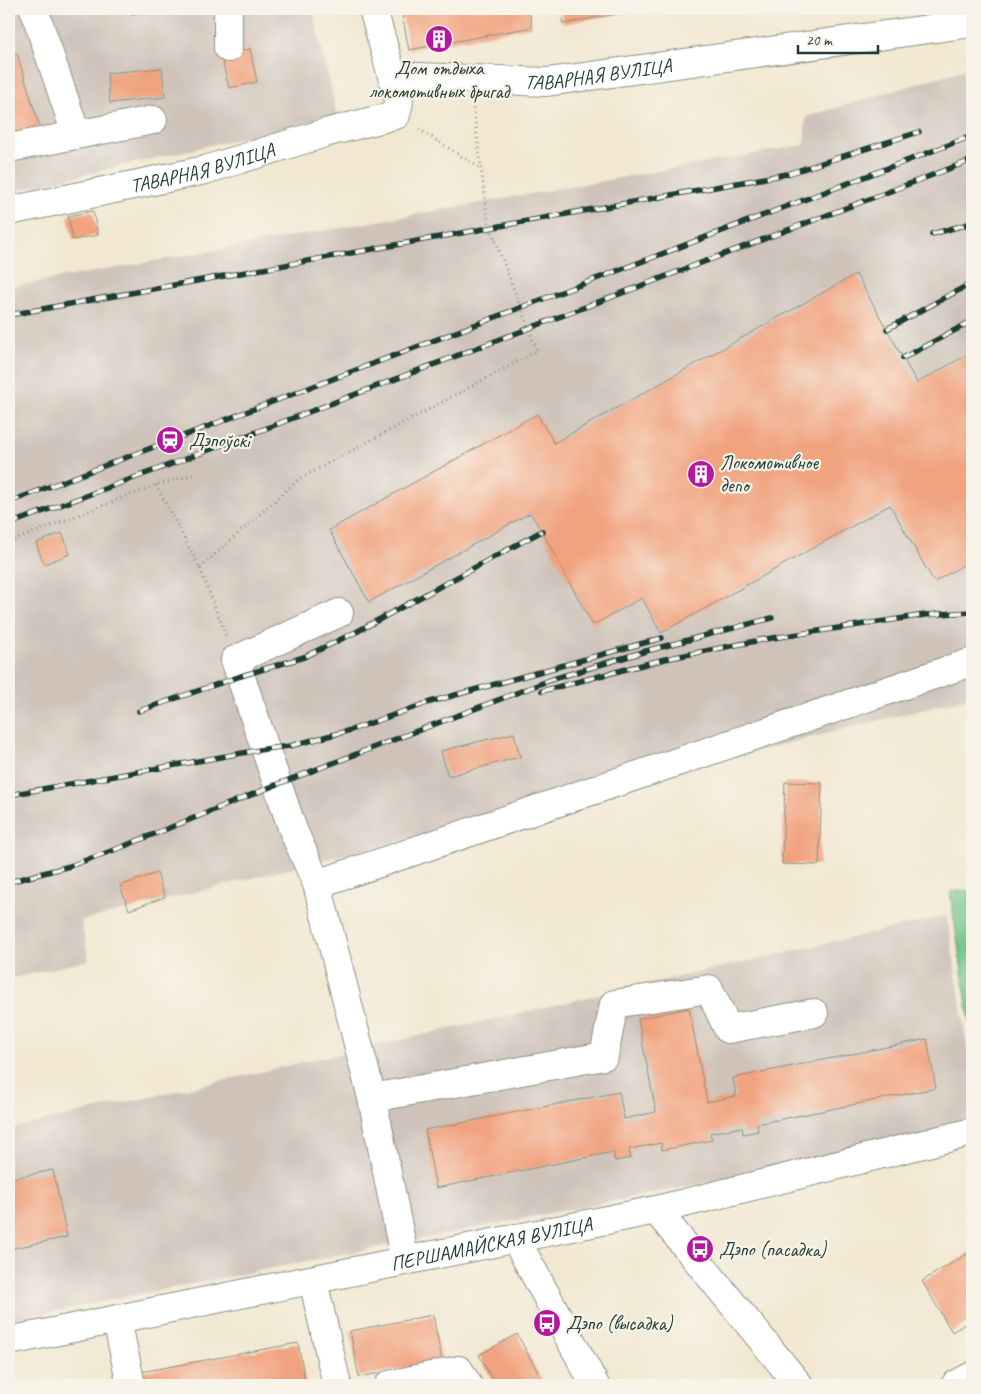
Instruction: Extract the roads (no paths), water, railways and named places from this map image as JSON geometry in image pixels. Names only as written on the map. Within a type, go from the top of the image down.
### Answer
[{"type":"street","points":[[34,9],[76,134]]},
{"type":"street","points":[[228,9],[228,48]]},
{"type":"street","points":[[373,9],[392,76]]},
{"type":"street","name":"ТАВАРНАЯ ВУЛІЦА","points":[[9,211],[205,170],[325,133],[396,115],[399,102],[392,76],[547,82],[972,23]]},
{"type":"street","points":[[9,148],[153,120]]},
{"type":"street","points":[[339,613],[235,660],[293,830],[317,884],[372,1098],[406,1261]]},
{"type":"street","points":[[317,884],[972,662]]},
{"type":"street","points":[[372,1098],[604,1056],[614,1004],[709,989],[728,1029],[814,1012]]},
{"type":"street","name":"ПЕРШАМАЙСКАЯ ВУЛІЦА","points":[[9,1341],[656,1210],[972,1132]]},
{"type":"street","points":[[656,1210],[799,1385]]},
{"type":"street","points":[[515,1238],[595,1385]]},
{"type":"street","points":[[313,1280],[337,1385]]},
{"type":"street","points":[[117,1320],[131,1385]]},
{"type":"street","points":[[390,1385],[459,1370],[468,1385]]},
{"type":"street","points":[[955,1385],[972,1376]]},
{"type":"railway","points":[[9,315],[787,174],[919,132]]},
{"type":"railway","points":[[9,502],[972,136]]},
{"type":"railway","points":[[9,524],[180,461],[972,160]]},
{"type":"railway","points":[[932,234],[972,223]]},
{"type":"railway","points":[[887,329],[972,283]]},
{"type":"railway","points":[[903,358],[972,321]]},
{"type":"railway","points":[[139,711],[241,676],[304,657],[358,631],[542,531]]},
{"type":"railway","points":[[542,691],[665,659],[766,639],[925,615],[972,612]]},
{"type":"railway","points":[[9,882],[70,866],[122,847],[278,784],[553,679],[646,651],[772,618]]},
{"type":"railway","points":[[9,795],[290,746],[351,730],[430,702],[662,638]]},
{"type":"place","name":"Дом отдыха локомотивных бригад","points":[[439,39]]},
{"type":"place","name":"Дэпоўскі","points":[[170,440]]},
{"type":"place","name":"Локомотивное депо","points":[[701,474]]},
{"type":"place","name":"Дэпо (пасадка)","points":[[700,1249]]},
{"type":"place","name":"Дэпо (высадка)","points":[[547,1323]]}]
